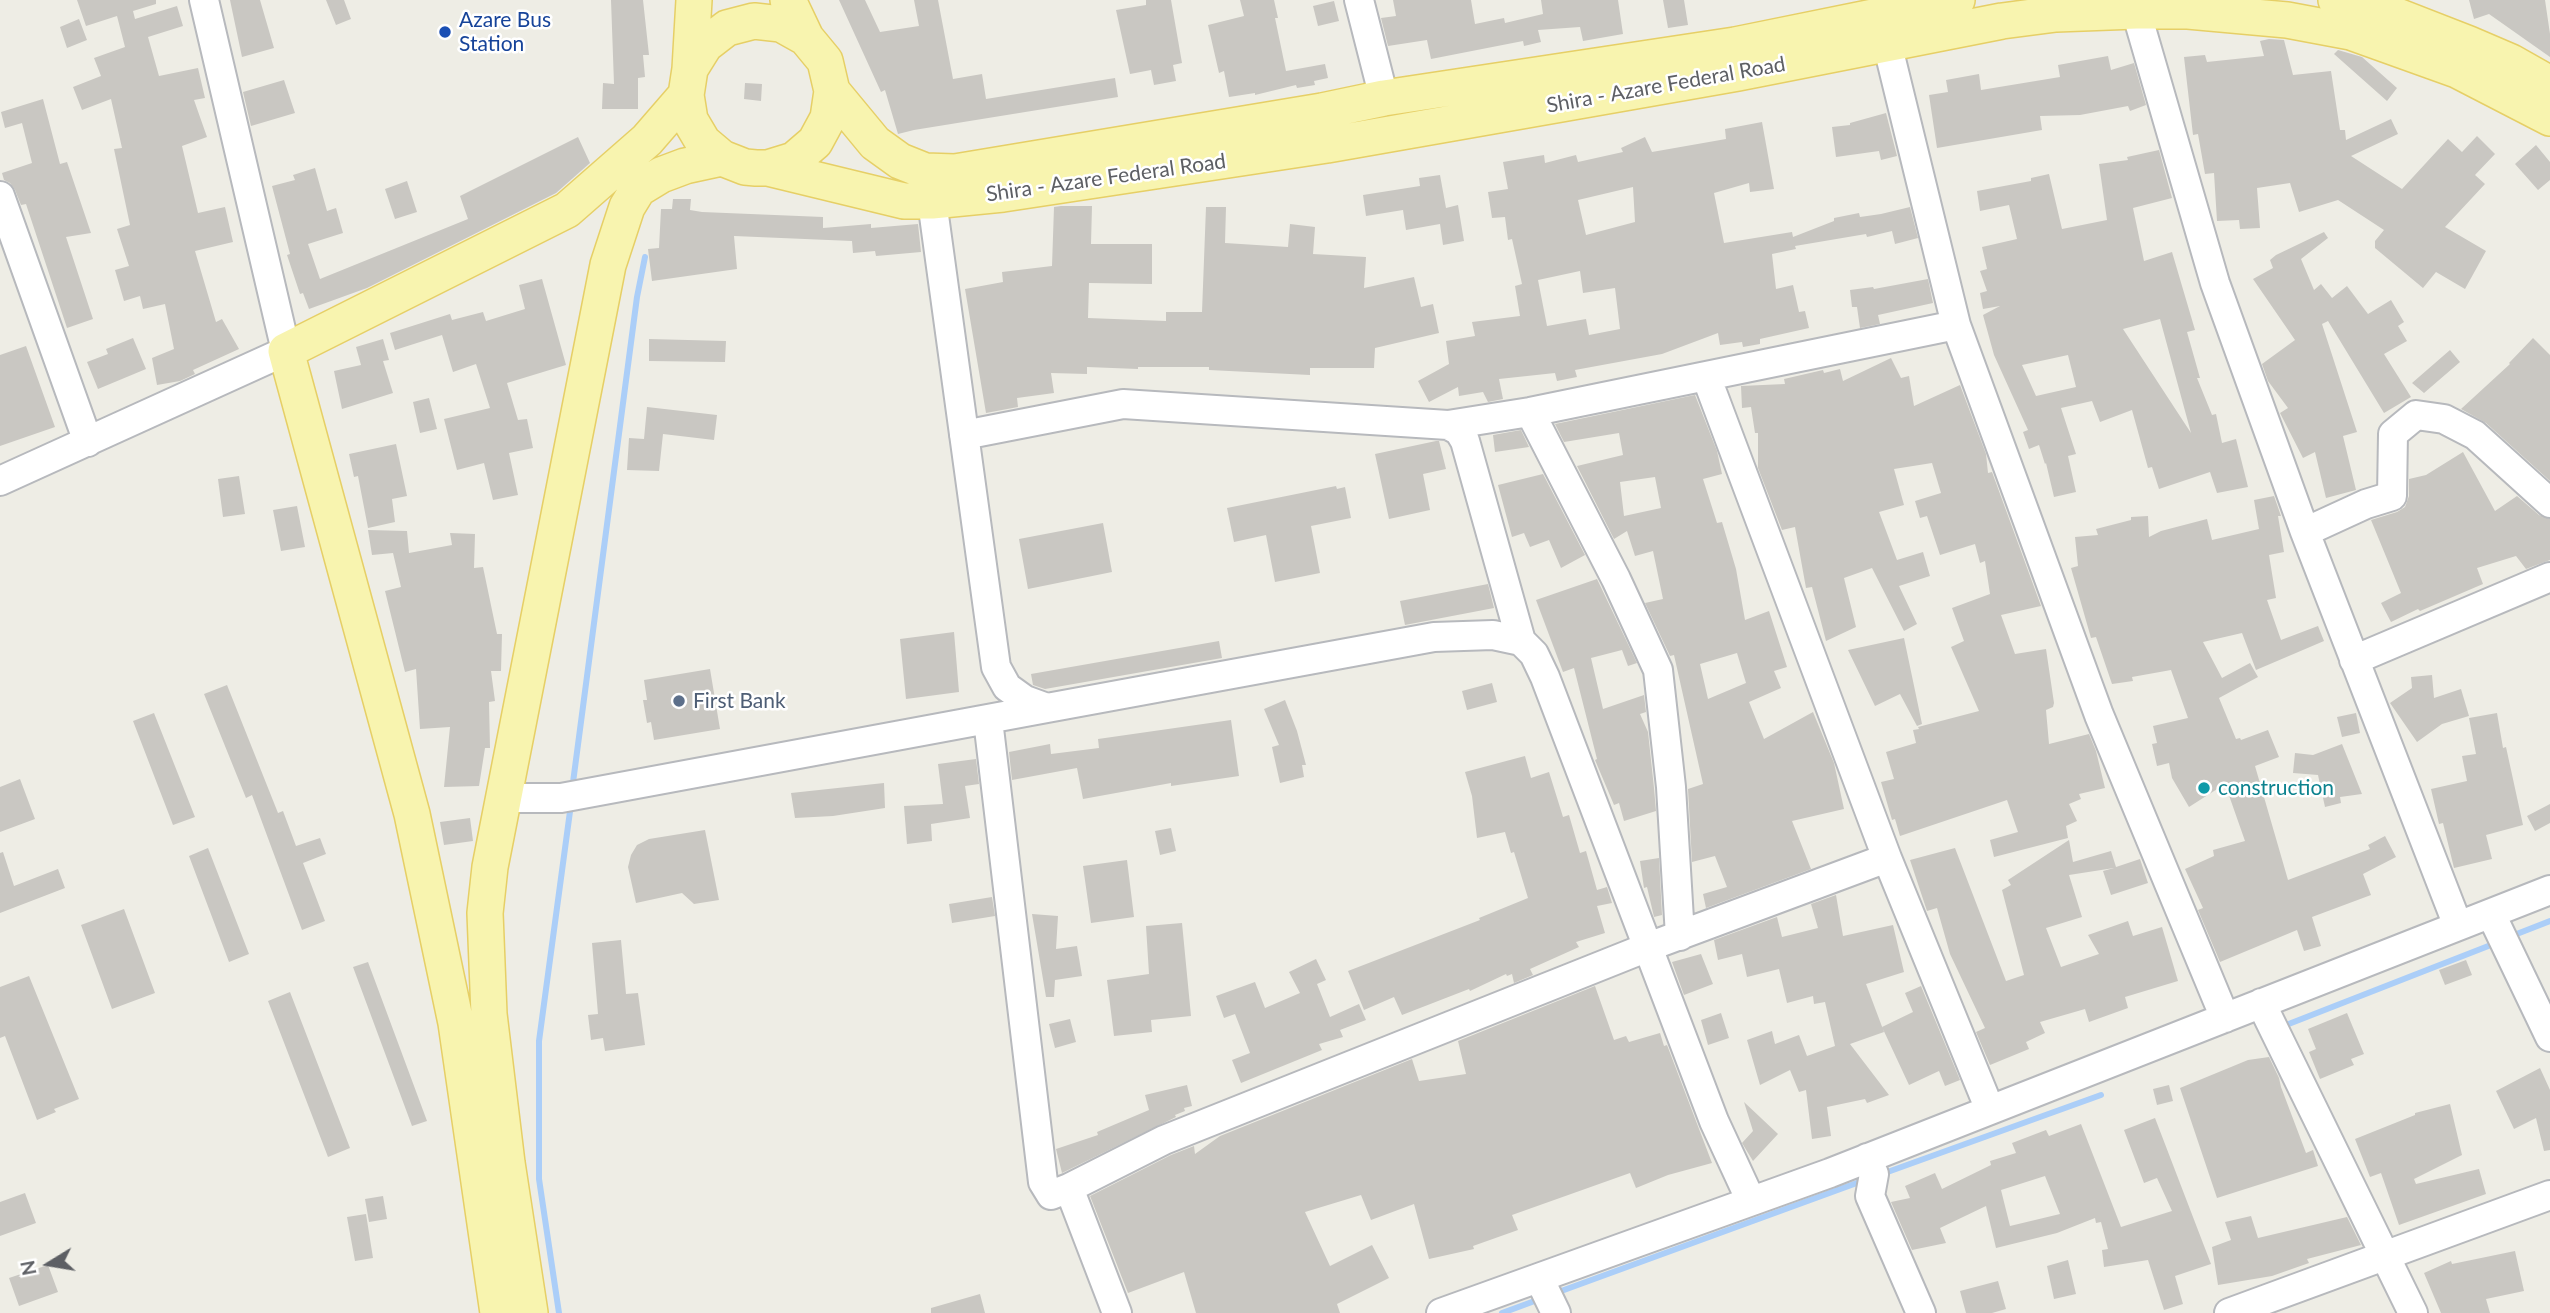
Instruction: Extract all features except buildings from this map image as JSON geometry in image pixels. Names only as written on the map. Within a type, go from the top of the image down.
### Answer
[{"type":"main road","points":[[694,0],[688,82],[691,120],[703,142],[722,158],[746,167],[768,168],[794,160],[815,142],[828,118],[832,91],[825,61],[806,38],[788,0]]},
{"type":"main road","name":"Shira - Azare Federal Road","points":[[2336,0],[2511,62],[2550,84]]},
{"type":"main road","name":"Shira - Azare Federal Road","points":[[768,168],[904,201],[1003,194],[1233,143],[1384,98],[1735,45],[1945,2]]},
{"type":"main road","name":"Shira - Azare Federal Road","points":[[832,91],[875,144],[901,161],[925,171],[955,172],[1233,143],[1738,73],[1887,43],[2013,10],[2188,11],[2274,19],[2368,13],[2457,70],[2550,118]]},
{"type":"main road","points":[[498,1313],[456,1023],[412,814],[286,351],[567,210],[647,140],[688,82],[705,45],[727,28],[754,20],[781,24],[806,38]]},
{"type":"main road","points":[[530,1313],[507,1163],[489,1014],[485,913],[490,867],[608,265],[619,230],[627,207],[638,189],[661,174],[722,158]]},
{"type":"street","points":[[0,481],[286,351],[204,0]]},
{"type":"street","points":[[1359,0],[1384,98]]},
{"type":"street","points":[[2136,11],[2215,283],[2305,533],[2458,926]]},
{"type":"street","points":[[1887,43],[1956,325],[2099,715],[2225,1018]]},
{"type":"street","points":[[0,196],[88,442]]},
{"type":"street","points":[[932,201],[996,667],[1007,687],[1025,700],[1047,708]]},
{"type":"street","points":[[964,435],[1123,404],[1448,425],[1530,412],[1956,325]]},
{"type":"street","points":[[1706,376],[1887,858],[1990,1110]]},
{"type":"street","points":[[1530,412],[1616,579],[1658,670],[1671,788],[1680,936]]},
{"type":"street","points":[[2305,533],[2392,496],[2393,434],[2416,415],[2444,419],[2475,435],[2550,503]]},
{"type":"street","points":[[1448,425],[1459,431],[1465,441],[1521,641],[1534,654],[1545,677],[1714,1121],[1751,1201]]},
{"type":"street","points":[[2354,660],[2550,577]]},
{"type":"street","points":[[504,798],[574,796],[1434,637],[1493,635],[1521,641]]},
{"type":"street","points":[[988,720],[1043,1182],[1051,1195],[1164,1140],[1648,947],[1887,858]]},
{"type":"street","points":[[1441,1313],[1548,1297],[1751,1201],[1871,1176],[1990,1110],[2225,1018],[2270,1020],[2458,926],[2499,930],[2550,890]]},
{"type":"street","points":[[2499,930],[2550,1037]]},
{"type":"street","points":[[2270,1020],[2413,1313]]},
{"type":"street","points":[[1871,1176],[1921,1313]]},
{"type":"street","points":[[1069,1188],[1117,1313]]},
{"type":"street","points":[[2229,1313],[2550,1195]]},
{"type":"waterway","points":[[572,790],[637,297],[645,257]]},
{"type":"waterway","points":[[559,1313],[539,1179],[539,1041],[571,804]]},
{"type":"waterway","points":[[2509,937],[2550,921]]},
{"type":"waterway","points":[[2281,1027],[2496,943]]},
{"type":"waterway","points":[[1882,1174],[2101,1095]]},
{"type":"waterway","points":[[1553,1294],[1865,1180]]},
{"type":"waterway","points":[[1502,1313],[1540,1299]]},
{"type":"place","name":"Azare Bus Station","points":[[445,32]]},
{"type":"place","name":"First Bank","points":[[679,701]]},
{"type":"place","name":"construction","points":[[2204,788]]}]
